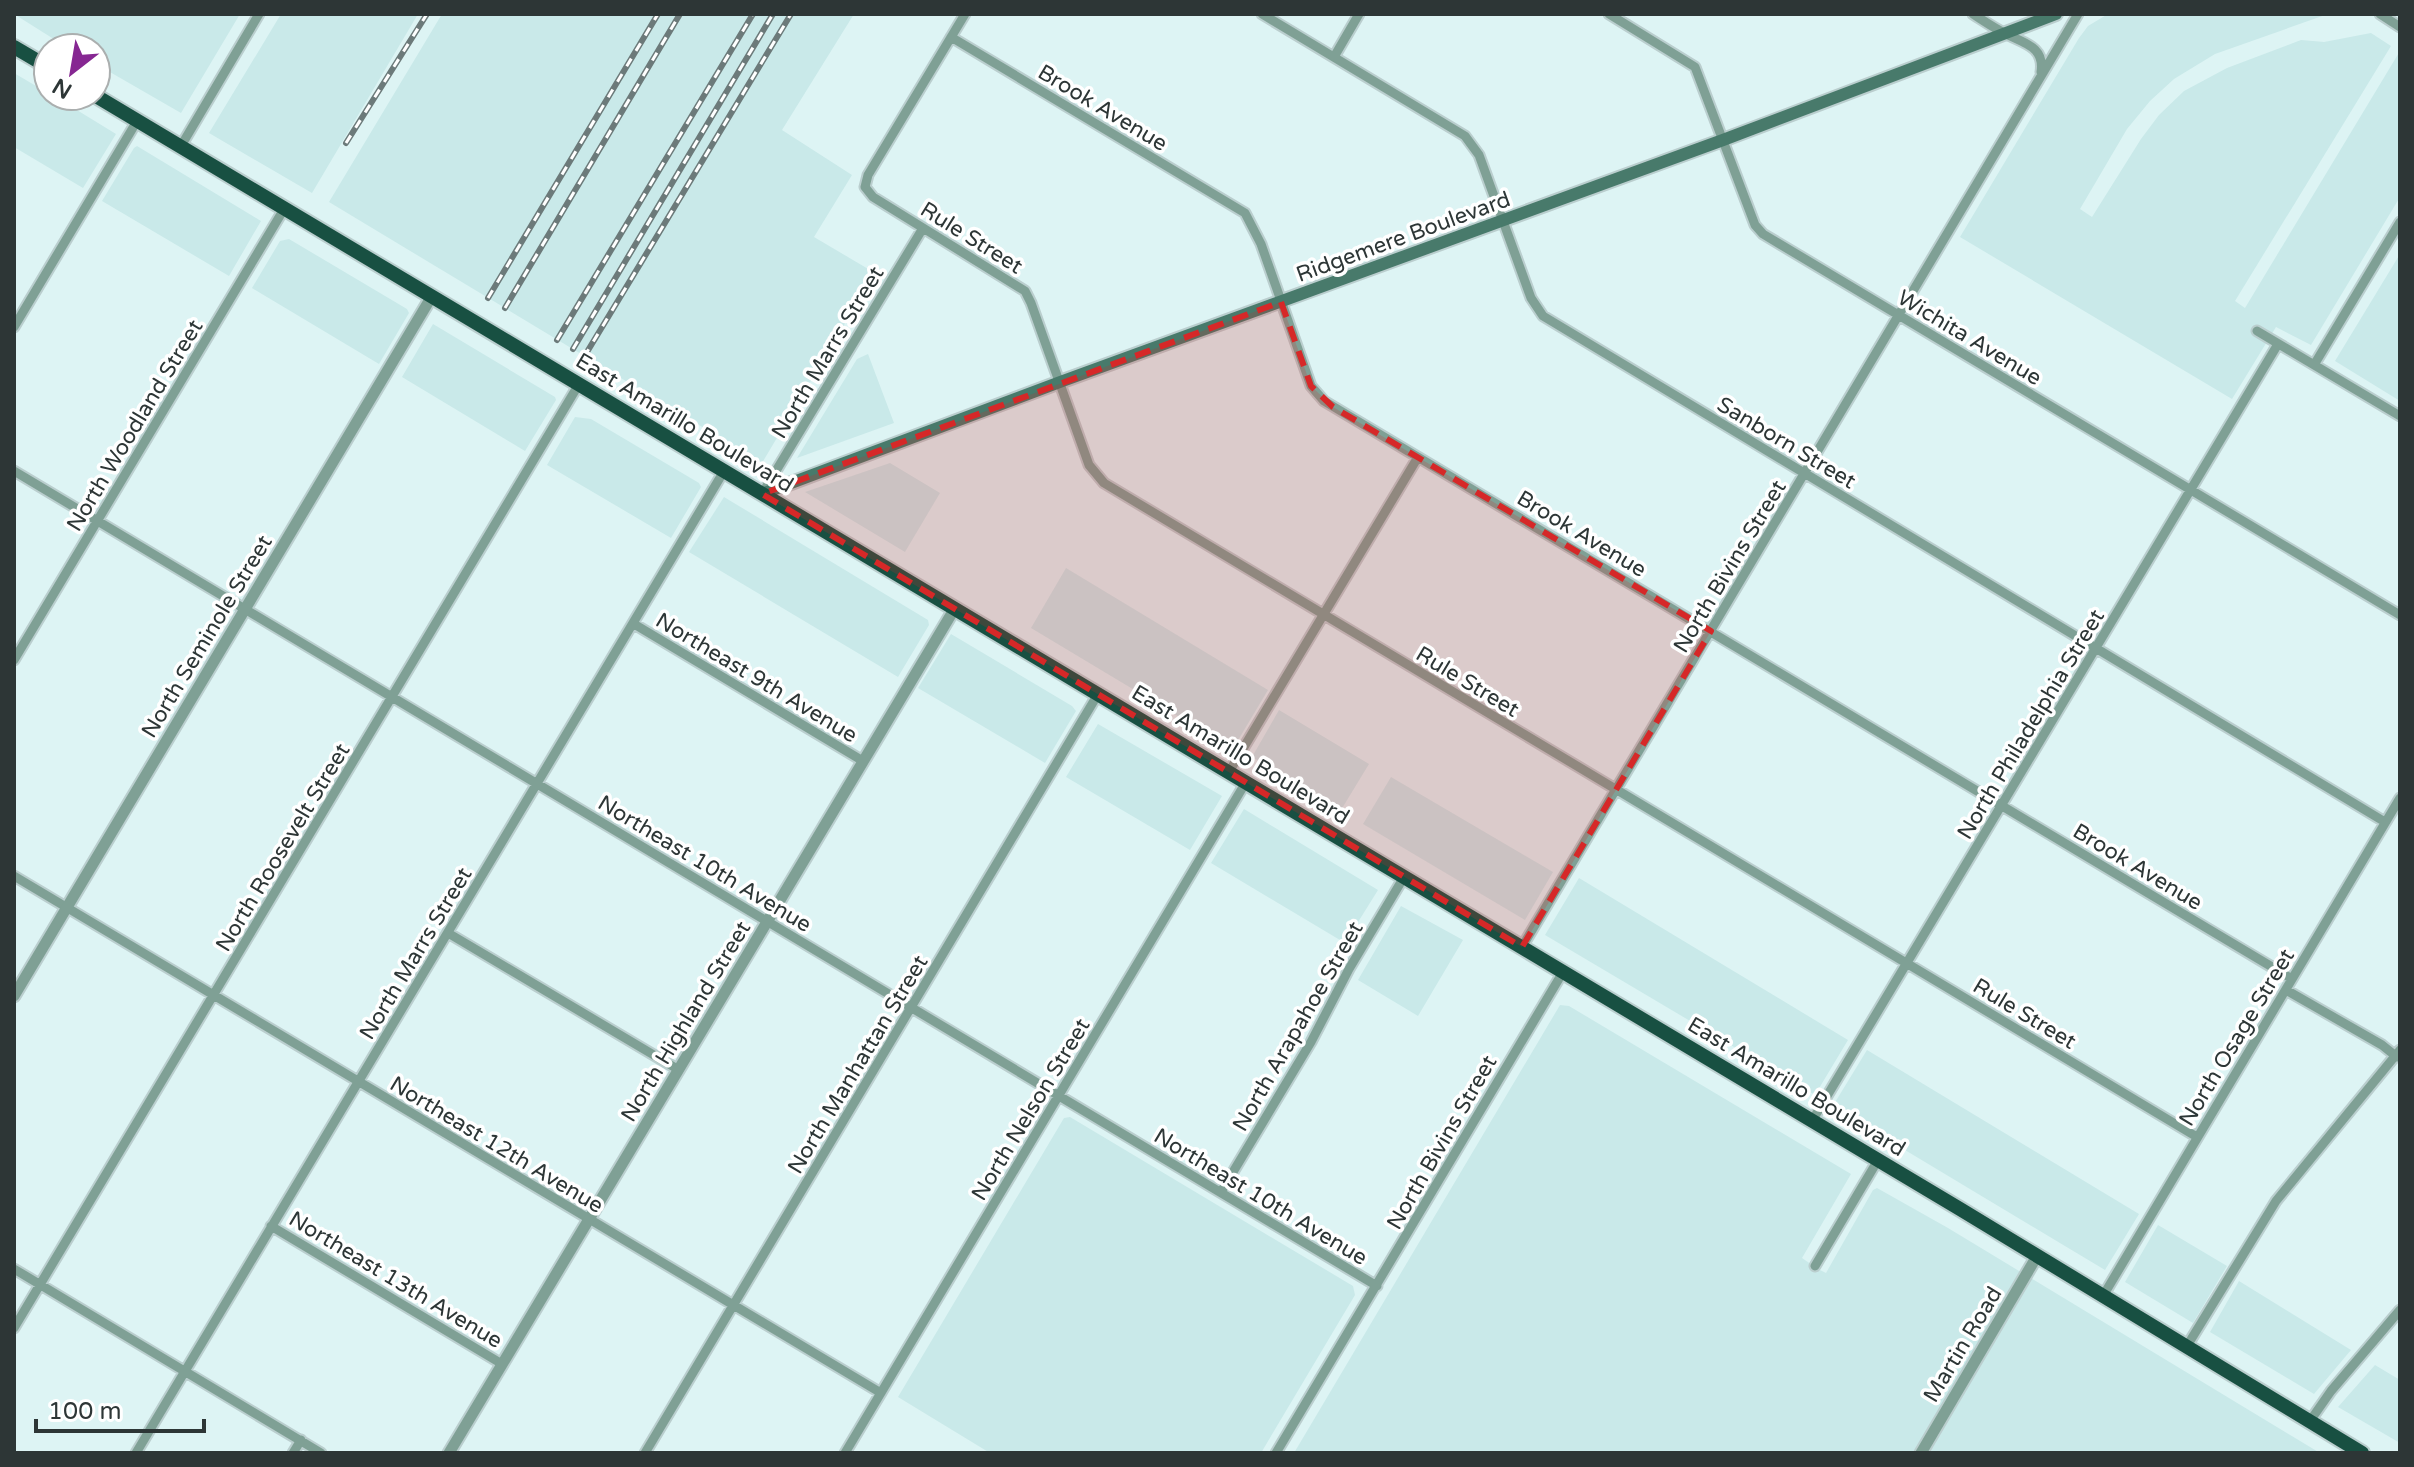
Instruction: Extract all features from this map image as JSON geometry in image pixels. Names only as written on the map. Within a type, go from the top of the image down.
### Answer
[{"type":"highway","points":[[14,47],[32,58]]},
{"type":"highway","name":"East Amarillo Boulevard","points":[[112,106],[1878,1160],[2362,1453]]},
{"type":"main road","name":"Ridgemere Boulevard","points":[[762,494],[2056,14]]},
{"type":"street","points":[[181,146],[259,14]]},
{"type":"street","points":[[951,37],[965,14]]},
{"type":"street","name":"Sanborn Street","points":[[1262,14],[1465,136],[1479,155],[1531,298],[1543,316],[2385,822]]},
{"type":"street","points":[[1334,57],[1359,14]]},
{"type":"street","name":"Wichita Avenue","points":[[1609,14],[1695,67],[1758,230],[2400,615]]},
{"type":"street","points":[[1973,14],[2037,50],[2042,65],[2039,79]]},
{"type":"street","name":"North Bivins Street","points":[[1522,947],[2078,14]]},
{"type":"street","points":[[2380,14],[2400,27]]},
{"type":"street","name":"Rule Street","points":[[951,37],[865,180],[867,192],[1025,291],[1089,465],[1104,483],[2197,1137]]},
{"type":"street","name":"Brook Avenue","points":[[951,37],[1245,213],[1261,244],[1315,392],[1333,407],[2292,979]]},
{"type":"street","points":[[14,327],[137,121]]},
{"type":"street","name":"North Woodland Street","points":[[14,660],[284,209]]},
{"type":"street","points":[[2314,365],[2400,222]]},
{"type":"street","name":"North Marrs Street","points":[[762,494],[923,228]]},
{"type":"street","name":"North Seminole Street","points":[[14,996],[432,296]]},
{"type":"street","points":[[2257,331],[2400,416]]},
{"type":"street","name":"North Philadelphia Street","points":[[1812,1121],[2278,344]]},
{"type":"street","name":"North Roosevelt Street","points":[[14,1328],[579,384]]},
{"type":"street","points":[[1229,772],[1418,457]]},
{"type":"street","name":"Northeast 10th Avenue","points":[[14,471],[1377,1286]]},
{"type":"street","name":"North Marrs Street","points":[[136,1453],[724,471]]},
{"type":"street","name":"North Highland Street","points":[[449,1453],[955,608]]},
{"type":"street","name":"Northeast 9th Avenue","points":[[634,624],[863,761]]},
{"type":"street","name":"North Manhattan Street","points":[[645,1453],[1098,694]]},
{"type":"street","name":"North Nelson Street","points":[[845,1453],[1246,782]]},
{"type":"street","name":"North Osage Street","points":[[2103,1296],[2400,798]]},
{"type":"street","name":"Northeast 12th Avenue","points":[[14,876],[881,1393]]},
{"type":"street","name":"North Arapahoe Street","points":[[1221,1192],[1311,1042],[1349,969],[1404,877]]},
{"type":"street","points":[[448,933],[679,1070]]},
{"type":"street","name":"North Bivins Street","points":[[1276,1453],[1563,972]]},
{"type":"street","points":[[2187,1346],[2276,1201],[2399,1055],[2286,990]]},
{"type":"street","points":[[1815,1266],[1878,1160]]},
{"type":"street","name":"Northeast 13th Avenue","points":[[271,1226],[502,1364]]},
{"type":"street","name":"Martin Road","points":[[1921,1453],[2037,1256]]},
{"type":"street","points":[[14,1269],[321,1453]]},
{"type":"street","points":[[2310,1421],[2331,1391],[2400,1310]]},
{"type":"street","points":[[293,1453],[301,1440]]},
{"type":"highlighted area","points":[[1281,302],[1311,386],[1333,407],[1711,631],[1522,947],[762,494]]},
{"type":"shaded area","points":[[14,14],[240,14],[181,113],[112,73],[112,32],[43,32]]},
{"type":"shaded area","points":[[281,14],[418,14],[312,193],[209,133]]},
{"type":"shaded area","points":[[442,14],[854,14],[782,130],[852,175],[814,237],[875,273],[762,463],[329,202]]},
{"type":"shaded area","points":[[2108,14],[2328,14],[2215,54],[2174,79],[2150,101],[2127,129],[2080,209],[2092,217],[2141,139],[2159,115],[2184,91],[2227,68],[2301,40],[2324,42],[2371,33],[2391,46],[2235,301],[2245,308],[2400,51],[2400,197],[2311,345],[2276,327],[2232,399],[1960,237],[2079,38],[2088,26]]},
{"type":"shaded area","points":[[14,73],[32,84],[32,112],[80,112],[116,134],[83,188],[14,147]]},
{"type":"shaded area","points":[[137,146],[261,221],[229,276],[102,201]]},
{"type":"shaded area","points":[[289,239],[407,309],[409,313],[379,364],[252,288],[280,241]]},
{"type":"shaded area","points":[[2400,254],[2400,401],[2335,361]]},
{"type":"shaded area","points":[[433,324],[555,397],[525,451],[402,377]]},
{"type":"shaded area","points":[[868,354],[894,423],[797,458],[857,359]]},
{"type":"shaded area","points":[[575,417],[591,419],[699,483],[701,487],[671,538],[547,465]]},
{"type":"shaded area","points":[[890,463],[940,493],[905,552],[805,492]]},
{"type":"shaded area","points":[[724,497],[928,620],[929,625],[898,677],[689,552]]},
{"type":"shaded area","points":[[1066,568],[1268,690],[1234,747],[1031,628]]},
{"type":"shaded area","points":[[951,634],[1076,711],[1045,763],[918,688]]},
{"type":"shaded area","points":[[1279,710],[1369,764],[1341,810],[1252,757]]},
{"type":"shaded area","points":[[1098,724],[1222,796],[1190,850],[1066,777]]},
{"type":"shaded area","points":[[1391,777],[1553,872],[1525,920],[1363,824]]},
{"type":"shaded area","points":[[1244,809],[1378,890],[1345,943],[1211,863]]},
{"type":"shaded area","points":[[1579,878],[1848,1040],[1815,1095],[1545,935]]},
{"type":"shaded area","points":[[1401,906],[1463,940],[1418,1016],[1358,980]]},
{"type":"shaded area","points":[[1560,1005],[1569,1006],[1851,1174],[1802,1258],[1818,1269],[1826,1273],[1873,1190],[1877,1188],[2320,1453],[1294,1453]]},
{"type":"shaded area","points":[[1867,1050],[2139,1214],[2105,1270],[1840,1111],[1834,1104]]},
{"type":"shaded area","points":[[1070,1117],[1353,1286],[1355,1295],[1261,1453],[990,1453],[898,1397],[1064,1118]]},
{"type":"shaded area","points":[[2158,1225],[2227,1266],[2193,1323],[2125,1282]]},
{"type":"shaded area","points":[[2239,1281],[2351,1350],[2314,1394],[2210,1332]]},
{"type":"shaded area","points":[[2375,1365],[2400,1380],[2400,1443],[2338,1407]]},
{"type":"railway","points":[[346,143],[427,14]]},
{"type":"railway","points":[[488,298],[658,14]]},
{"type":"railway","points":[[505,308],[680,14]]},
{"type":"railway","points":[[557,340],[753,14]]},
{"type":"railway","points":[[573,349],[773,14]]},
{"type":"railway","points":[[584,357],[791,14]]}]
